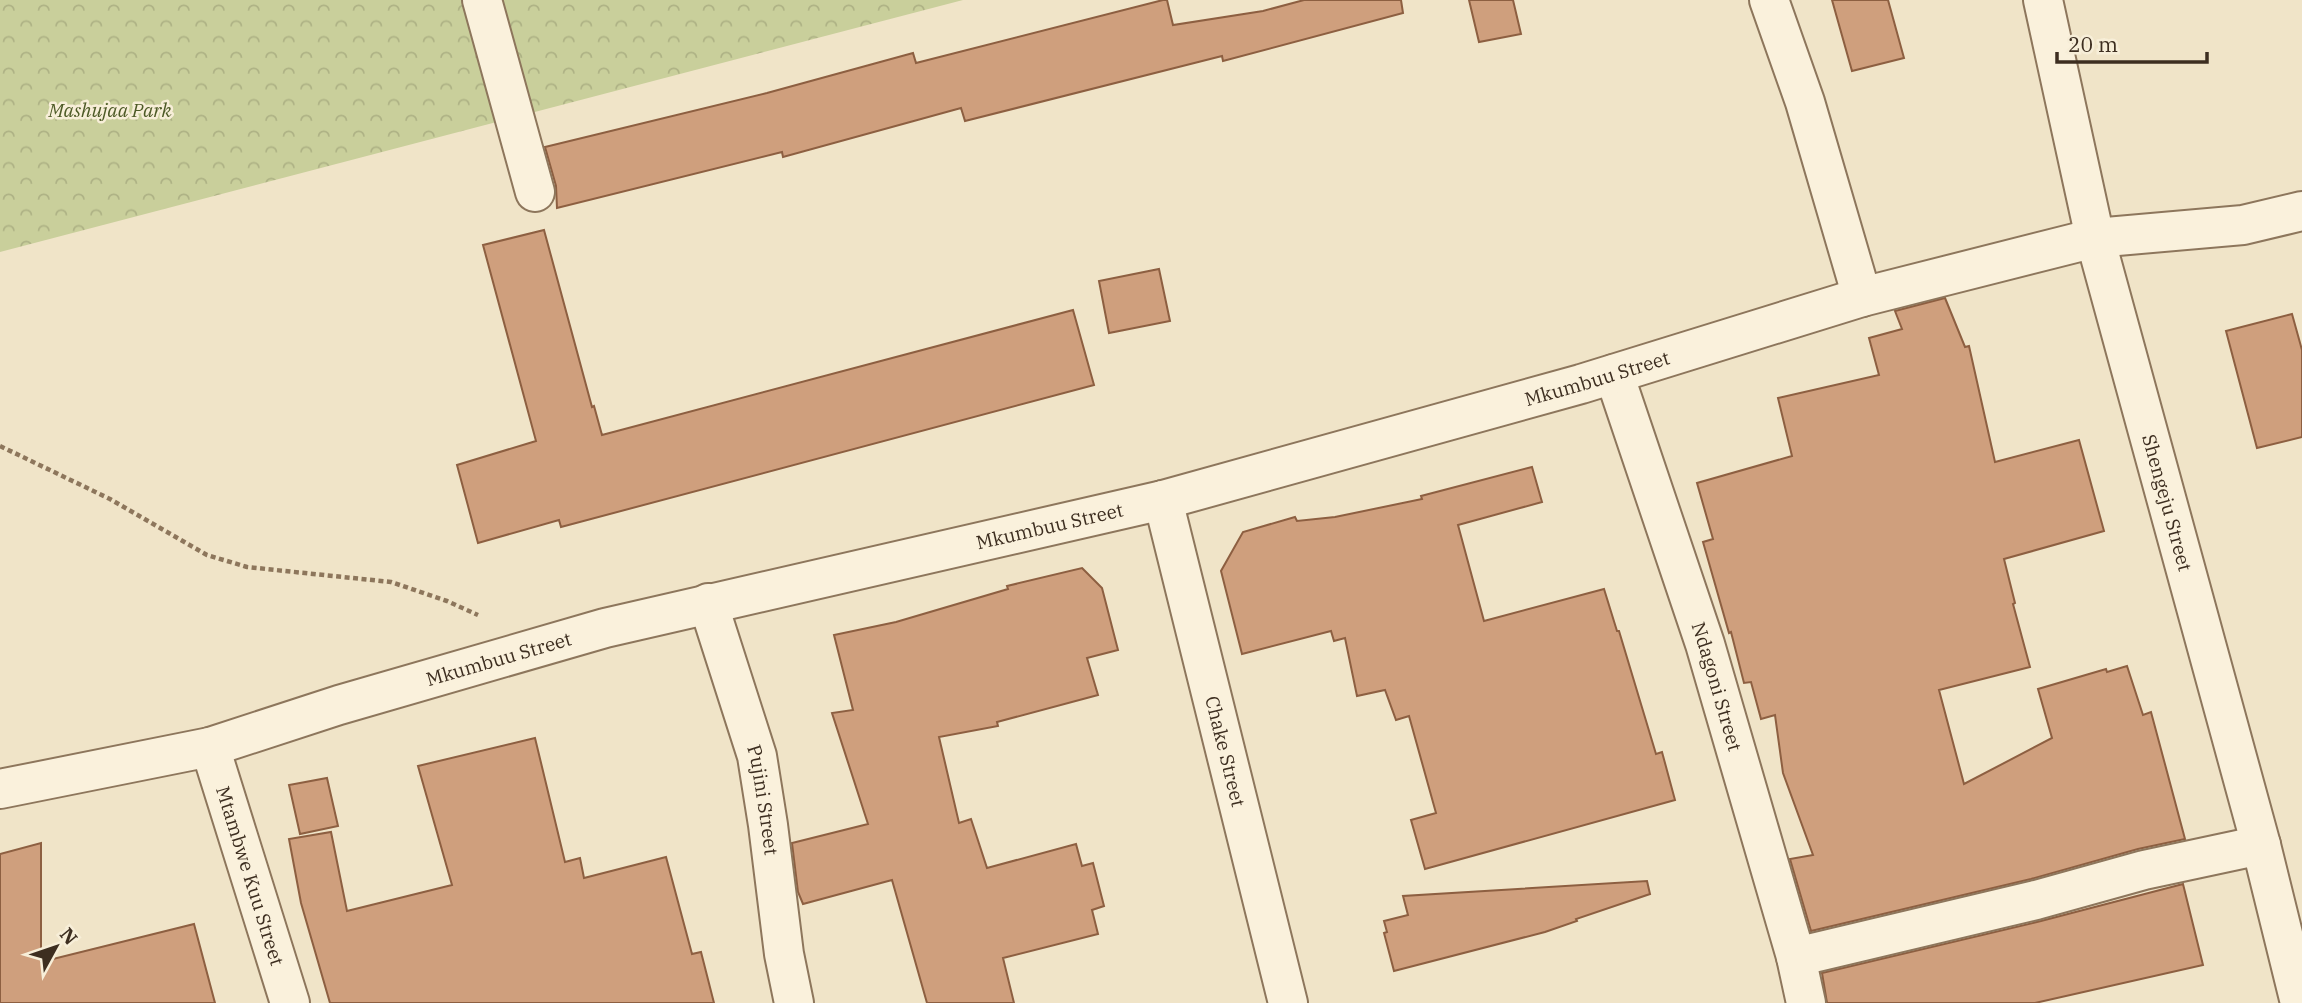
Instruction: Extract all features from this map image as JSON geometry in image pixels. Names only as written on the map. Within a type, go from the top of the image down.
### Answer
[{"type":"street","points":[[482,0],[535,192]]},
{"type":"street","points":[[1769,0],[1805,102],[1862,297]]},
{"type":"street","name":"Shengeju Street","points":[[2043,0],[2095,238],[2262,845],[2289,909],[2300,1003]]},
{"type":"street","name":"Mkumbuu Street","points":[[0,789],[210,747],[352,701],[530,649],[708,603],[1163,500],[1614,374],[1862,297],[2095,238],[2243,225],[2302,211]]},
{"type":"street","name":"Ndagoni Street","points":[[1614,374],[1705,645],[1796,957],[1806,1003]]},
{"type":"street","name":"Chake Street","points":[[1163,500],[1289,1003]]},
{"type":"street","name":"Pujini Street","points":[[708,603],[757,756],[784,954],[794,1003]]},
{"type":"street","name":"Mtambwe Kuu Street","points":[[210,747],[290,1003]]},
{"type":"street","points":[[1796,957],[2036,900],[2144,870],[2262,845]]},
{"type":"path","points":[[0,446],[110,499],[207,555],[247,567],[391,582],[447,601],[480,616]]},
{"type":"green space","name":"Mashujaa Park","points":[[0,0],[963,0],[0,252]]},
{"type":"building","points":[[1167,0],[1173,25],[1263,11],[1304,0],[1401,0],[1403,13],[1223,61],[1222,56],[965,121],[961,108],[783,157],[782,152],[557,208],[556,186],[545,147],[767,93],[913,53],[916,63]]},
{"type":"building","points":[[1469,0],[1513,0],[1521,34],[1479,42]]},
{"type":"building","points":[[1832,0],[1888,0],[1904,58],[1852,71]]},
{"type":"building","points":[[544,230],[602,435],[1073,310],[1094,385],[561,527],[559,520],[478,543],[457,465],[536,441],[483,245]]},
{"type":"building","points":[[1159,269],[1170,321],[1109,333],[1099,281]]},
{"type":"building","points":[[1945,298],[1965,347],[1969,346],[1995,462],[2079,440],[2104,531],[2004,559],[2030,667],[1939,690],[1964,784],[2052,738],[2038,689],[2106,669],[2107,672],[2127,666],[2143,715],[2151,712],[2185,839],[1811,931],[1790,859],[1813,855],[1783,773],[1775,715],[1761,719],[1751,682],[1744,683],[1703,542],[1713,539],[1697,483],[1792,456],[1778,398],[1879,375],[1869,338],[1902,329],[1895,311]]},
{"type":"building","points":[[2292,314],[2302,350],[2302,437],[2257,448],[2226,331]]},
{"type":"building","points":[[1532,467],[1542,502],[1458,525],[1484,621],[1604,589],[1656,754],[1662,752],[1675,800],[1425,869],[1411,820],[1436,813],[1409,716],[1396,720],[1385,690],[1357,696],[1345,638],[1334,641],[1331,631],[1242,654],[1221,571],[1243,532],[1295,517],[1297,521],[1335,517],[1422,499],[1421,496]]},
{"type":"building","points":[[1082,568],[1102,588],[1118,650],[1087,658],[1098,695],[997,722],[998,726],[939,737],[959,823],[971,819],[987,868],[1076,844],[1082,866],[1093,863],[1104,906],[1092,910],[1098,934],[1003,958],[1014,1003],[927,1003],[892,880],[803,904],[798,892],[792,843],[868,824],[832,713],[853,710],[834,635],[896,622],[1008,589],[1007,586]]},
{"type":"building","points":[[535,738],[565,862],[580,858],[584,878],[666,857],[692,954],[701,952],[714,1003],[330,1003],[301,903],[289,839],[331,832],[347,911],[452,885],[418,766]]},
{"type":"building","points":[[327,778],[338,826],[300,834],[289,785]]},
{"type":"building","points":[[41,843],[41,962],[194,924],[215,1003],[0,1003],[0,854]]},
{"type":"building","points":[[1647,881],[1650,894],[1576,919],[1577,921],[1545,932],[1394,971],[1384,933],[1387,932],[1384,921],[1408,915],[1403,896]]},
{"type":"building","points":[[2183,884],[2203,965],[2035,1003],[1827,1003],[1822,973]]}]
